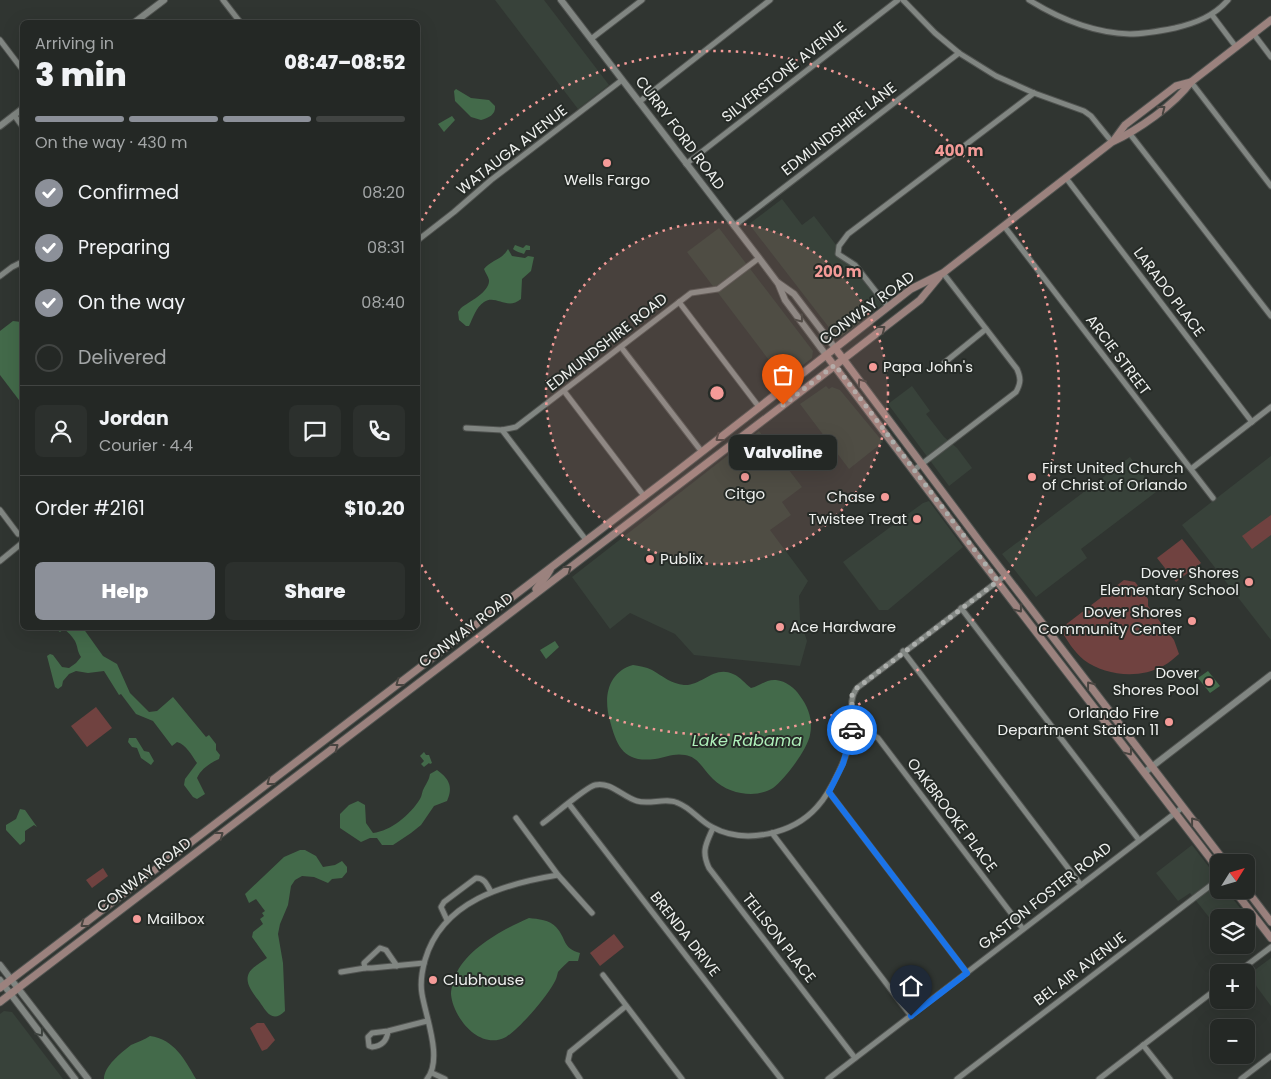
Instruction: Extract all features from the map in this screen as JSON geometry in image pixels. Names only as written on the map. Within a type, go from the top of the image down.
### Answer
[{"type":"main road","name":"CONWAY ROAD","points":[[1,984],[11,979],[676,472],[911,289],[943,273],[1112,142],[1130,134],[1182,94],[1191,82],[1271,20]]},
{"type":"main road","name":"CONWAY ROAD","points":[[1112,142],[1125,125],[1176,86],[1191,82]]},
{"type":"main road","name":"CONWAY ROAD","points":[[0,1002],[920,300],[943,273]]},
{"type":"main road","name":"CURRY FORD ROAD","points":[[835,348],[997,564],[1220,854]]},
{"type":"main road","name":"CURRY FORD ROAD","points":[[826,355],[1210,858]]},
{"type":"main road","points":[[652,504],[654,496],[676,472]]},
{"type":"main road","points":[[631,520],[640,508],[644,496]]},
{"type":"main road","points":[[528,599],[547,575],[550,568]]},
{"type":"main road","points":[[270,797],[286,778],[291,766]]},
{"type":"main road","points":[[1242,899],[1268,928],[1271,938]]},
{"type":"main road","points":[[1253,899],[1271,922]]},
{"type":"street","points":[[140,20],[164,0]]},
{"type":"street","points":[[222,0],[238,20]]},
{"type":"street","name":"CURRY FORD ROAD","points":[[561,0],[777,282],[785,300],[826,355]]},
{"type":"street","points":[[591,40],[642,0]]},
{"type":"street","points":[[639,102],[770,0]]},
{"type":"street","name":"SILVERSTONE AVENUE","points":[[686,164],[898,0]]},
{"type":"street","points":[[904,0],[934,33],[959,52],[996,76],[1034,93],[1084,110],[1112,142]]},
{"type":"street","points":[[1028,0],[1066,19],[1100,30],[1129,34],[1189,25],[1212,15],[1228,0]]},
{"type":"street","points":[[1212,15],[1236,47]]},
{"type":"street","points":[[1253,34],[1271,57]]},
{"type":"street","points":[[0,40],[20,66]]},
{"type":"street","name":"EDMUNDSHIRE LANE","points":[[734,226],[959,52]]},
{"type":"street","name":"WATAUGA AVENUE","points":[[420,238],[486,184],[622,80]]},
{"type":"street","points":[[1191,82],[1271,186]]},
{"type":"street","points":[[888,307],[855,265],[838,254],[842,242],[848,234],[1034,93]]},
{"type":"street","points":[[0,126],[20,110]]},
{"type":"street","points":[[14,115],[20,123]]},
{"type":"street","points":[[1130,134],[1271,316]]},
{"type":"street","name":"LARADO PLACE","points":[[1066,178],[1252,422]]},
{"type":"street","name":"ARCIE STREET","points":[[1004,226],[1213,498]]},
{"type":"street","name":"EDMUNDSHIRE ROAD","points":[[466,428],[502,430],[516,427],[679,302],[691,294],[718,289],[759,258]]},
{"type":"street","points":[[0,276],[20,263]]},
{"type":"street","points":[[914,470],[1016,392],[1020,385],[1021,378],[1017,369],[943,273]]},
{"type":"street","name":"CURRY FORD ROAD","points":[[777,282],[794,294],[835,348]]},
{"type":"street","points":[[679,302],[759,407]]},
{"type":"street","points":[[944,363],[986,329]]},
{"type":"street","points":[[621,346],[702,452]]},
{"type":"street","points":[[564,391],[644,496]]},
{"type":"street","points":[[1191,469],[1271,407]]},
{"type":"street","points":[[502,430],[586,540]]},
{"type":"street","points":[[930,492],[938,486]]},
{"type":"street","points":[[0,510],[18,534]]},
{"type":"street","points":[[0,560],[20,545]]},
{"type":"street","points":[[990,570],[997,564]]},
{"type":"street","points":[[543,823],[592,786],[604,784],[637,801],[677,802],[713,828],[742,837],[772,833],[803,820],[829,792],[843,764],[852,732],[852,695],[857,688],[1006,575]]},
{"type":"street","points":[[961,608],[1139,840]]},
{"type":"street","points":[[452,643],[460,652]]},
{"type":"street","points":[[903,652],[1081,885]]},
{"type":"street","points":[[1144,772],[1271,675]]},
{"type":"street","name":"OAKBROOKE PLACE","points":[[852,732],[864,730],[878,738],[1023,928]]},
{"type":"street","points":[[829,792],[967,973]]},
{"type":"street","name":"BRENDA DRIVE","points":[[569,804],[781,1079]]},
{"type":"street","name":"GASTON FOSTER ROAD","points":[[828,1079],[1183,807]]},
{"type":"street","points":[[516,818],[558,875],[592,914]]},
{"type":"street","name":"TELLSON PLACE","points":[[713,828],[705,846],[704,857],[709,868],[855,1058]]},
{"type":"street","points":[[772,833],[911,1016]]},
{"type":"street","points":[[165,862],[168,875]]},
{"type":"street","points":[[428,1079],[432,1073],[435,1058],[421,992],[421,973],[428,949],[447,920],[467,904],[491,892],[534,879],[558,875]]},
{"type":"street","points":[[447,920],[441,907],[444,902],[476,878],[481,878],[486,882],[491,892]]},
{"type":"street","name":"BEL AIR AVENUE","points":[[957,1079],[1210,886]]},
{"type":"street","points":[[1249,964],[1271,947]]},
{"type":"street","points":[[365,968],[364,963],[380,948],[386,950],[396,966]]},
{"type":"street","points":[[341,972],[424,963]]},
{"type":"street","points":[[0,965],[88,1079]]},
{"type":"street","points":[[603,975],[682,1079]]},
{"type":"street","points":[[1,984],[11,994],[76,1079]]},
{"type":"street","points":[[1099,1079],[1210,994]]},
{"type":"street","points":[[580,1079],[568,1061],[570,1052],[626,1006]]},
{"type":"street","points":[[388,1031],[427,1021]]},
{"type":"street","points":[[1143,1045],[1170,1079]]},
{"type":"street","points":[[1241,1079],[1271,1056]]},
{"type":"street","points":[[432,1073],[445,1079]]},
{"type":"shaded area","points":[[495,0],[544,0],[609,85],[578,109]]},
{"type":"shaded area","points":[[782,199],[802,225],[814,216],[882,305],[842,336],[834,334],[749,224]]},
{"type":"shaded area","points":[[719,228],[813,351],[812,358],[784,380],[687,252]]},
{"type":"shaded area","points":[[826,386],[829,389],[832,387],[840,390],[883,442],[849,469],[800,404]]},
{"type":"shaded area","points":[[912,386],[930,411],[926,414],[944,437],[957,448],[972,468],[949,486],[888,404]]},
{"type":"shaded area","points":[[759,431],[802,487],[782,502],[791,515],[770,530],[808,581],[799,596],[800,620],[807,641],[800,666],[694,655],[675,634],[630,613],[610,629],[572,577]]},
{"type":"shaded area","name":"Dover Shores Elementary School","points":[[1271,456],[1271,640],[1182,525]]},
{"type":"shaded area","points":[[1130,457],[1156,492],[1081,549],[1087,558],[1036,597],[1002,554]]},
{"type":"shaded area","points":[[929,501],[963,547],[888,610],[879,610],[843,562],[923,503]]},
{"type":"shaded area","points":[[1271,515],[1271,535],[1252,549],[1242,536]]},
{"type":"shaded area","points":[[1182,539],[1201,563],[1176,582],[1157,558]]},
{"type":"shaded area","points":[[1124,580],[1135,582],[1148,599],[1148,606],[1174,640],[1179,654],[1165,665],[1144,673],[1123,674],[1102,670],[1092,665],[1077,653],[1060,629]]},
{"type":"shaded area","points":[[96,707],[112,728],[87,747],[71,726]]},
{"type":"shaded area","points":[[1192,845],[1210,868],[1210,899],[1233,899],[1241,909],[1210,909],[1210,919],[1190,893],[1178,901],[1156,873]]},
{"type":"shaded area","points":[[103,868],[108,876],[92,888],[86,880]]},
{"type":"shaded area","points":[[614,934],[624,947],[600,966],[590,953]]},
{"type":"shaded area","points":[[1271,958],[1271,1006],[1255,984],[1255,970]]},
{"type":"shaded area","points":[[4,1011],[12,1012],[63,1079],[0,1079],[0,1014]]},
{"type":"shaded area","points":[[257,1023],[264,1023],[275,1040],[267,1049],[262,1051],[250,1028]]},
{"type":"water","points":[[456,89],[471,98],[489,100],[495,106],[493,114],[481,120],[471,117],[455,101],[454,91]]},
{"type":"water","points":[[452,116],[455,120],[444,132],[438,124]]},
{"type":"water","points":[[515,245],[523,248],[526,245],[530,246],[530,250],[526,250],[524,254],[513,249]]},
{"type":"water","points":[[508,249],[512,256],[534,257],[531,271],[522,279],[521,299],[511,303],[488,300],[481,304],[469,326],[466,326],[459,320],[458,312],[483,293],[489,280],[484,269],[506,253]]},
{"type":"water","points":[[13,321],[20,322],[20,401],[0,375],[0,331]]},
{"type":"water","points":[[65,630],[84,630],[103,656],[117,664],[130,693],[149,712],[157,711],[173,697],[206,737],[209,735],[216,744],[216,750],[220,755],[219,759],[206,767],[197,778],[205,794],[197,799],[193,797],[184,785],[185,779],[197,763],[188,751],[177,742],[172,746],[153,721],[136,714],[121,694],[119,695],[104,671],[88,673],[76,671],[69,674],[63,681],[62,686],[58,689],[55,687],[47,656],[53,655],[62,667],[69,668],[81,657],[70,634]]},
{"type":"water","points":[[555,641],[559,647],[546,659],[540,650]]},
{"type":"water","name":"Lake Rabama","points":[[633,665],[650,669],[671,681],[684,685],[697,682],[720,672],[726,672],[736,675],[751,688],[776,680],[790,685],[796,690],[803,701],[811,720],[810,735],[805,748],[795,764],[778,784],[768,791],[754,794],[736,792],[721,786],[698,761],[690,756],[677,754],[644,760],[629,756],[619,746],[610,721],[607,703],[613,679],[625,668]]},
{"type":"water","name":"Dover Shores Pool","points":[[1208,671],[1220,686],[1210,693],[1198,678]]},
{"type":"water","points":[[129,738],[136,738],[144,751],[149,752],[154,761],[151,765],[141,758],[137,748],[132,747],[128,742]]},
{"type":"water","points":[[424,752],[426,755],[429,755],[432,763],[424,767],[421,764],[424,761],[420,756]]},
{"type":"water","points":[[437,770],[449,783],[450,791],[447,801],[434,806],[421,825],[393,845],[382,845],[377,838],[370,838],[361,842],[340,828],[340,814],[349,805],[358,801],[365,805],[366,823],[373,833],[393,826],[416,805],[421,798],[430,774]]},
{"type":"water","points":[[20,809],[25,810],[37,827],[34,825],[25,831],[25,841],[20,845],[6,830],[6,825],[16,819]]},
{"type":"water","points":[[300,850],[305,850],[316,856],[323,867],[335,865],[342,861],[347,867],[347,872],[342,878],[332,879],[328,883],[314,877],[302,876],[295,880],[291,886],[288,905],[278,934],[283,963],[285,1011],[280,1015],[273,1016],[264,1009],[248,984],[250,971],[267,958],[252,937],[253,932],[263,924],[260,919],[264,916],[262,913],[265,911],[256,899],[249,903],[245,894],[284,857]]},
{"type":"water","points":[[529,918],[551,923],[559,931],[567,946],[580,953],[578,961],[569,961],[560,969],[555,982],[545,996],[512,1033],[496,1040],[487,1040],[470,1030],[457,1013],[451,994],[454,980],[463,963],[479,947],[499,933]]},
{"type":"water","points":[[150,1036],[166,1041],[172,1046],[183,1058],[196,1079],[104,1079],[107,1069],[118,1056],[131,1045]]},
{"type":"way so far","points":[[783,405],[835,365],[998,581],[857,688],[852,695],[852,730]]},
{"type":"place","name":"Wells Fargo","points":[[607,163]]},
{"type":"place","name":"Papa John's","points":[[873,367]]},
{"type":"place","name":"Valvoline","points":[[783,405]]},
{"type":"place","name":"Citgo","points":[[745,477]]},
{"type":"place","name":"First United Church of Christ of Orlando","points":[[1032,477]]},
{"type":"place","name":"Chase","points":[[885,497]]},
{"type":"place","name":"Twistee Treat","points":[[917,519]]},
{"type":"place","name":"Publix","points":[[650,559]]},
{"type":"place","name":"Dover Shores Elementary School","points":[[1249,582]]},
{"type":"place","name":"Dover Shores Community Center","points":[[1192,621]]},
{"type":"place","name":"Ace Hardware","points":[[780,627]]},
{"type":"place","name":"Dover Shores Pool","points":[[1209,682]]},
{"type":"place","name":"Orlando Fire Department Station 11","points":[[1169,722]]},
{"type":"place","name":"Mailbox","points":[[137,919]]},
{"type":"place","name":"Clubhouse","points":[[433,980]]},
{"type":"route","points":[[852,730],[843,764],[829,792],[967,973],[911,1016]]}]
